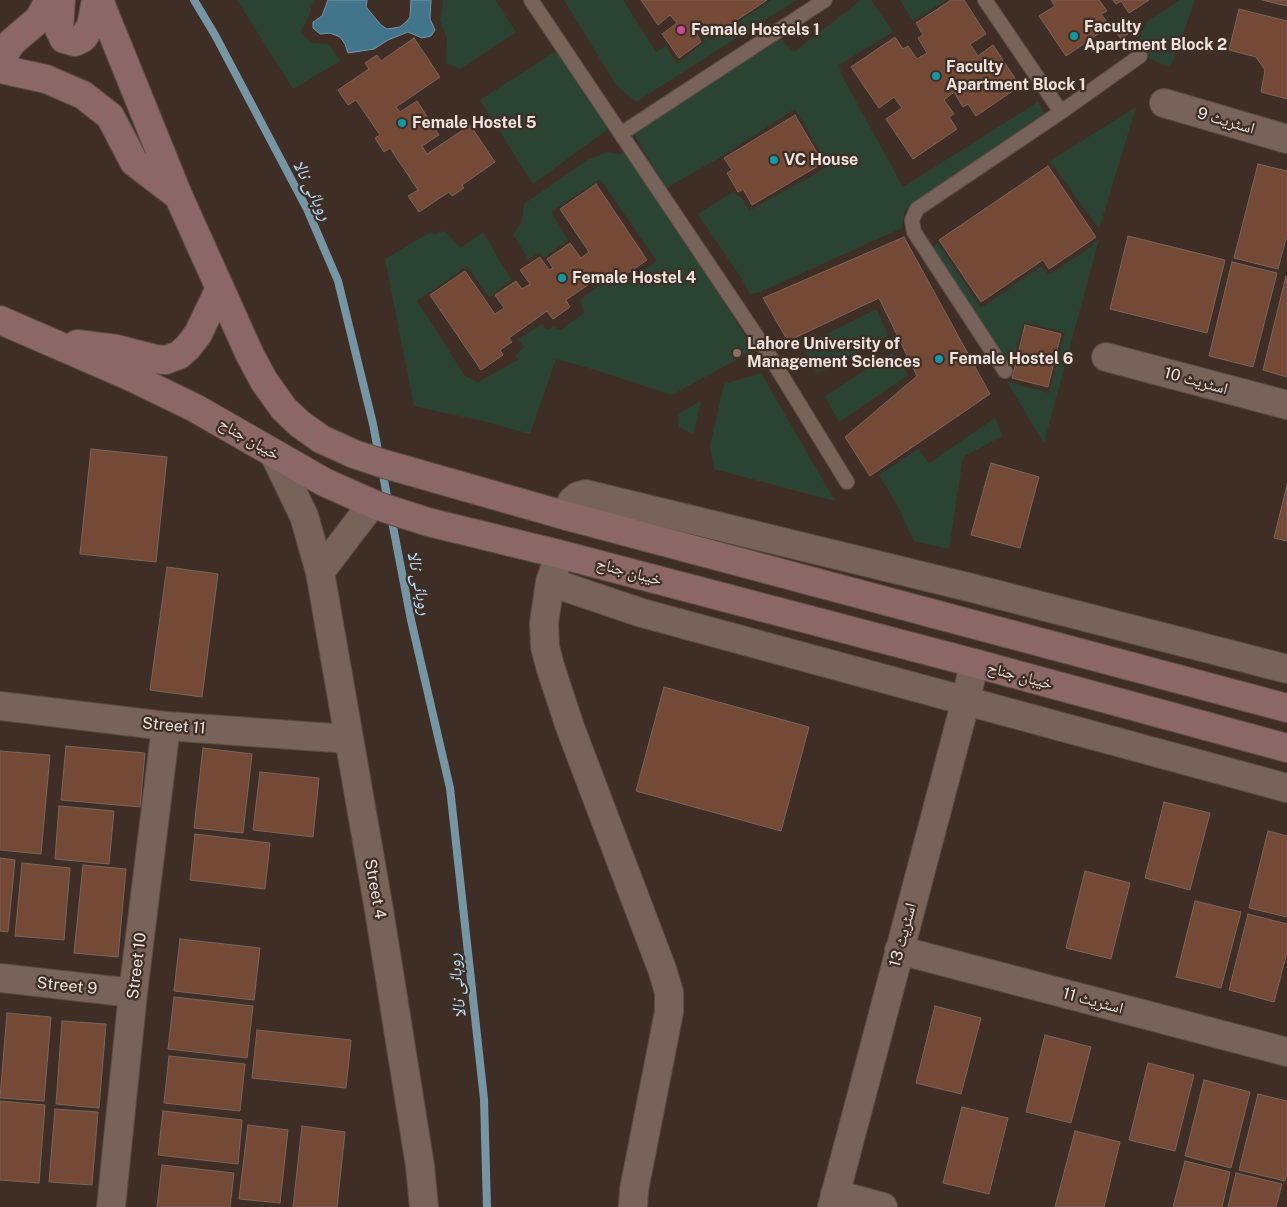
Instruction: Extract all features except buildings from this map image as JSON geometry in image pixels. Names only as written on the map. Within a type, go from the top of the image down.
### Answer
[{"type":"main road","points":[[0,60],[12,42],[39,19],[49,0]]},
{"type":"main road","points":[[62,0],[58,29],[64,38],[75,42],[83,38],[91,26],[97,0]]},
{"type":"main road","points":[[97,0],[178,196],[264,382],[284,409],[300,424],[321,439],[354,454],[568,516],[1287,708]]},
{"type":"main road","points":[[0,69],[46,79],[83,95],[110,116],[134,162],[178,196]]},
{"type":"main road","points":[[51,342],[117,349],[142,357],[166,360],[180,355],[198,334],[220,288]]},
{"type":"main road","name":"خیبان جناح","points":[[0,320],[195,408],[324,482],[375,505],[428,522],[559,554],[974,663],[1287,748]]},
{"type":"street","name":"اسٹریٹ 9","points":[[1164,104],[1287,139]]},
{"type":"street","name":"اسٹریٹ 10","points":[[1106,357],[1287,406]]},
{"type":"street","name":"Street 4","points":[[274,454],[298,499],[320,572],[379,910],[419,1156],[424,1207]]},
{"type":"street","points":[[568,516],[572,501],[578,496],[586,494],[972,588],[1287,669]]},
{"type":"street","points":[[320,572],[375,505]]},
{"type":"street","points":[[559,554],[550,582],[544,623],[545,647],[570,727],[669,992],[669,1012],[634,1190],[633,1207]]},
{"type":"street","points":[[550,582],[642,613],[1287,788]]},
{"type":"street","name":"اسٹریٹ 13","points":[[833,1201],[966,700],[974,663]]},
{"type":"street","name":"Street 11","points":[[0,706],[166,726],[348,739]]},
{"type":"street","name":"Street 10","points":[[111,1207],[166,726]]},
{"type":"street","name":"اسٹریٹ 11","points":[[899,950],[1287,1052]]},
{"type":"street","name":"Street 9","points":[[0,978],[134,993]]},
{"type":"street","points":[[833,1201],[883,1207]]},
{"type":"lane","points":[[532,0],[766,350],[847,482]]},
{"type":"lane","points":[[622,133],[825,0]]},
{"type":"lane","points":[[985,0],[1061,112]]},
{"type":"lane","points":[[1005,371],[914,232],[912,220],[917,209],[1140,56]]},
{"type":"green space","points":[[237,0],[313,0],[310,13],[300,33],[313,43],[329,44],[340,61],[293,89]]},
{"type":"green space","points":[[442,0],[495,0],[516,32],[460,69],[446,63],[447,39],[440,20]]},
{"type":"green space","points":[[564,0],[623,0],[656,52],[666,46],[677,64],[705,42],[698,30],[702,28],[710,40],[772,0],[796,0],[636,102],[617,86]]},
{"type":"green space","points":[[861,0],[871,0],[893,32],[839,65],[842,76],[903,187],[1038,102],[1044,113],[905,210],[902,228],[760,292],[750,294],[698,214],[733,192],[742,198],[749,211],[829,166],[795,109],[719,158],[666,188],[634,134],[780,39],[794,52]]},
{"type":"green space","points":[[900,0],[946,0],[913,21]]},
{"type":"green space","points":[[1180,0],[1195,0],[1172,63],[1168,67],[1147,57],[1139,41],[1146,22]]},
{"type":"green space","points":[[556,51],[608,129],[533,184],[480,100]]},
{"type":"green space","points":[[1136,107],[1099,229],[1050,161]]},
{"type":"green space","points":[[628,151],[754,350],[672,395],[556,359],[530,434],[487,422],[414,406],[385,259],[431,232],[434,235],[445,231],[460,248],[483,232],[511,280],[489,297],[467,266],[417,301],[465,376],[478,382],[518,360],[516,355],[524,347],[518,339],[542,324],[547,330],[554,327],[561,330],[584,313],[580,300],[604,282],[609,287],[621,279],[625,283],[657,261],[600,179],[551,212],[568,240],[544,258],[539,252],[529,260],[513,235],[522,222],[524,204],[589,159],[608,152],[618,155]]},
{"type":"green space","points":[[1099,239],[1044,443],[1007,382],[1049,393],[1065,332],[1024,322],[1010,371],[930,250],[938,243],[981,308],[1041,266],[1049,275],[1088,249]]},
{"type":"green space","points":[[877,309],[888,336],[817,374],[802,346]]},
{"type":"green space","points":[[893,352],[908,375],[839,422],[825,396]]},
{"type":"green space","points":[[761,373],[835,501],[714,469],[710,446],[724,384]]},
{"type":"green space","points":[[701,401],[693,434],[679,427],[678,414]]},
{"type":"green space","points":[[995,418],[1002,436],[963,457],[949,549],[914,541],[896,503],[879,475],[918,449],[929,463]]},
{"type":"water","points":[[328,0],[367,0],[366,7],[381,25],[387,29],[400,27],[407,21],[410,17],[411,0],[431,0],[430,19],[435,30],[431,36],[422,38],[408,32],[388,40],[374,49],[348,53],[340,37],[330,33],[320,34],[313,28],[313,22],[322,16]]},
{"type":"waterway","name":"روہائی نالا","points":[[194,0],[215,35],[307,209],[338,281],[379,456]]},
{"type":"waterway","name":"روہائی نالا","points":[[382,469],[388,502]]},
{"type":"waterway","name":"روہائی نالا","points":[[391,516],[411,620],[450,788],[484,1099],[487,1207]]},
{"type":"place","name":"Female Hostels 1","points":[[681,30]]},
{"type":"place","name":"Faculty Apartment Block 2","points":[[1074,36]]},
{"type":"place","name":"Faculty Apartment Block 1","points":[[936,76]]},
{"type":"place","name":"Female Hostel 5","points":[[402,123]]},
{"type":"place","name":"VC House","points":[[774,160]]},
{"type":"place","name":"Female Hostel 4","points":[[562,278]]},
{"type":"place","name":"Lahore University of Management Sciences","points":[[737,353]]},
{"type":"place","name":"Female Hostel 6","points":[[939,359]]}]
